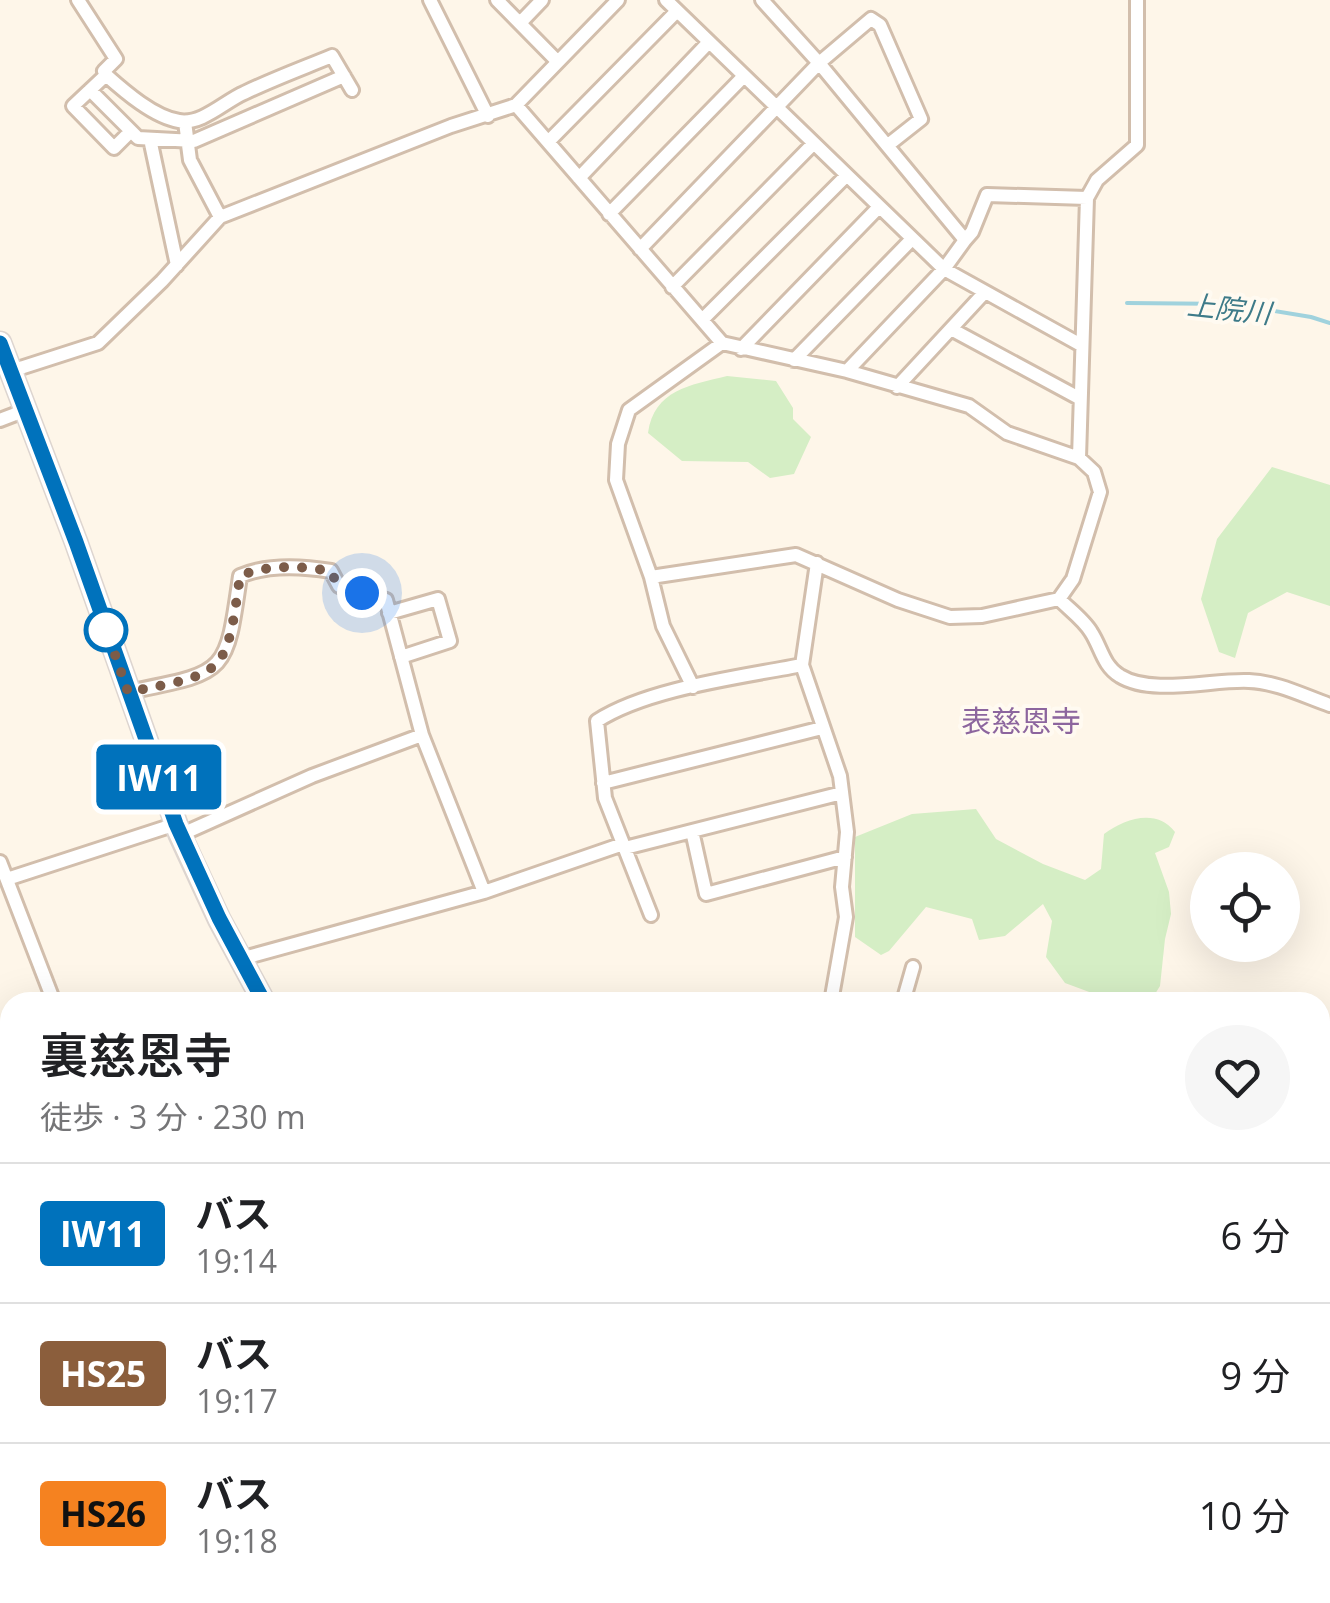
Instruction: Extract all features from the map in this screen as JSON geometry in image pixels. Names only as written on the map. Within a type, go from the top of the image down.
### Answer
[{"type":"main road","points":[[0,343],[178,829],[258,992]]},
{"type":"street","points":[[78,0],[116,59],[104,71],[106,75],[154,110],[185,122],[240,94],[332,56],[352,90]]},
{"type":"street","points":[[430,0],[488,116]]},
{"type":"street","points":[[497,0],[557,61]]},
{"type":"street","points":[[520,23],[542,0]]},
{"type":"street","points":[[11,371],[98,343],[220,216],[516,104],[618,0]]},
{"type":"street","points":[[666,0],[944,270],[1080,345]]},
{"type":"street","points":[[762,0],[819,63],[964,240]]},
{"type":"street","points":[[1080,458],[1080,345],[1087,198],[1098,180],[1137,146],[1137,0]]},
{"type":"street","points":[[548,142],[677,11]]},
{"type":"street","points":[[640,250],[819,63],[867,22],[875,20],[921,118],[888,145]]},
{"type":"street","points":[[580,178],[709,42]]},
{"type":"street","points":[[106,75],[73,106],[114,148],[131,131]]},
{"type":"street","points":[[90,90],[138,138],[188,140],[344,76]]},
{"type":"street","points":[[609,214],[744,76]]},
{"type":"street","points":[[516,104],[722,342],[847,371],[969,406],[1006,433],[1080,458],[1094,472],[1100,492],[1073,579],[1059,599],[982,616],[950,617],[898,600],[796,554],[651,577]]},
{"type":"street","points":[[185,122],[190,160],[220,216]]},
{"type":"street","points":[[150,139],[177,265]]},
{"type":"street","points":[[672,287],[813,144]]},
{"type":"street","points":[[702,320],[846,176]]},
{"type":"street","points":[[847,371],[944,270],[972,232],[987,194],[1087,198]]},
{"type":"street","points":[[740,349],[878,208]]},
{"type":"street","points":[[794,360],[911,240]]},
{"type":"street","points":[[897,387],[985,292]]},
{"type":"street","points":[[951,329],[1079,398]]},
{"type":"street","points":[[693,688],[664,626],[616,480],[618,444],[628,410],[722,342]]},
{"type":"street","points":[[0,420],[26,410]]},
{"type":"street","points":[[818,563],[802,665],[840,776],[847,832],[842,887],[846,917],[833,992]]},
{"type":"street","points":[[128,692],[210,671],[227,651],[231,639],[240,576],[252,571],[302,566],[330,571],[339,586],[386,600],[422,735],[484,892]]},
{"type":"street","points":[[390,613],[438,599],[450,641],[401,658]]},
{"type":"street","points":[[1059,599],[1090,630],[1105,661],[1121,677],[1159,685],[1252,680],[1330,705]]},
{"type":"street","points":[[651,915],[604,798],[598,721],[641,702],[802,665]]},
{"type":"street","points":[[603,783],[822,728]]},
{"type":"street","points":[[7,880],[178,829],[422,735]]},
{"type":"street","points":[[240,959],[484,892],[624,846],[842,793]]},
{"type":"street","points":[[692,831],[706,894],[845,857]]},
{"type":"street","points":[[0,862],[50,992]]},
{"type":"street","points":[[905,992],[913,966]]},
{"type":"green space","points":[[727,376],[776,381],[793,408],[793,419],[811,437],[794,474],[770,478],[748,462],[682,461],[648,433],[666,398],[687,387]]},
{"type":"green space","points":[[1272,467],[1330,485],[1330,606],[1287,592],[1248,613],[1235,658],[1219,652],[1201,599],[1217,539]]},
{"type":"green space","points":[[976,809],[996,839],[1043,864],[1085,880],[1101,869],[1104,834],[1112,828],[1141,818],[1168,825],[1175,832],[1169,847],[1155,853],[1169,892],[1171,914],[1156,992],[1089,992],[1065,983],[1046,957],[1052,921],[1043,904],[1005,936],[979,940],[972,919],[926,907],[889,951],[881,955],[855,937],[855,837],[912,814]]},
{"type":"waterway","name":"上院川","points":[[1127,303],[1233,304],[1330,323]]},
{"type":"bus line","name":"IW11","points":[[0,343],[176,824],[259,992]]},
{"type":"district","name":"表慈恩寺","points":[[1021,722]]},
{"type":"route","points":[[106,630],[102,617],[128,692],[210,671],[227,651],[231,639],[240,576],[252,571],[302,566],[330,571],[339,586],[362,593]]}]
